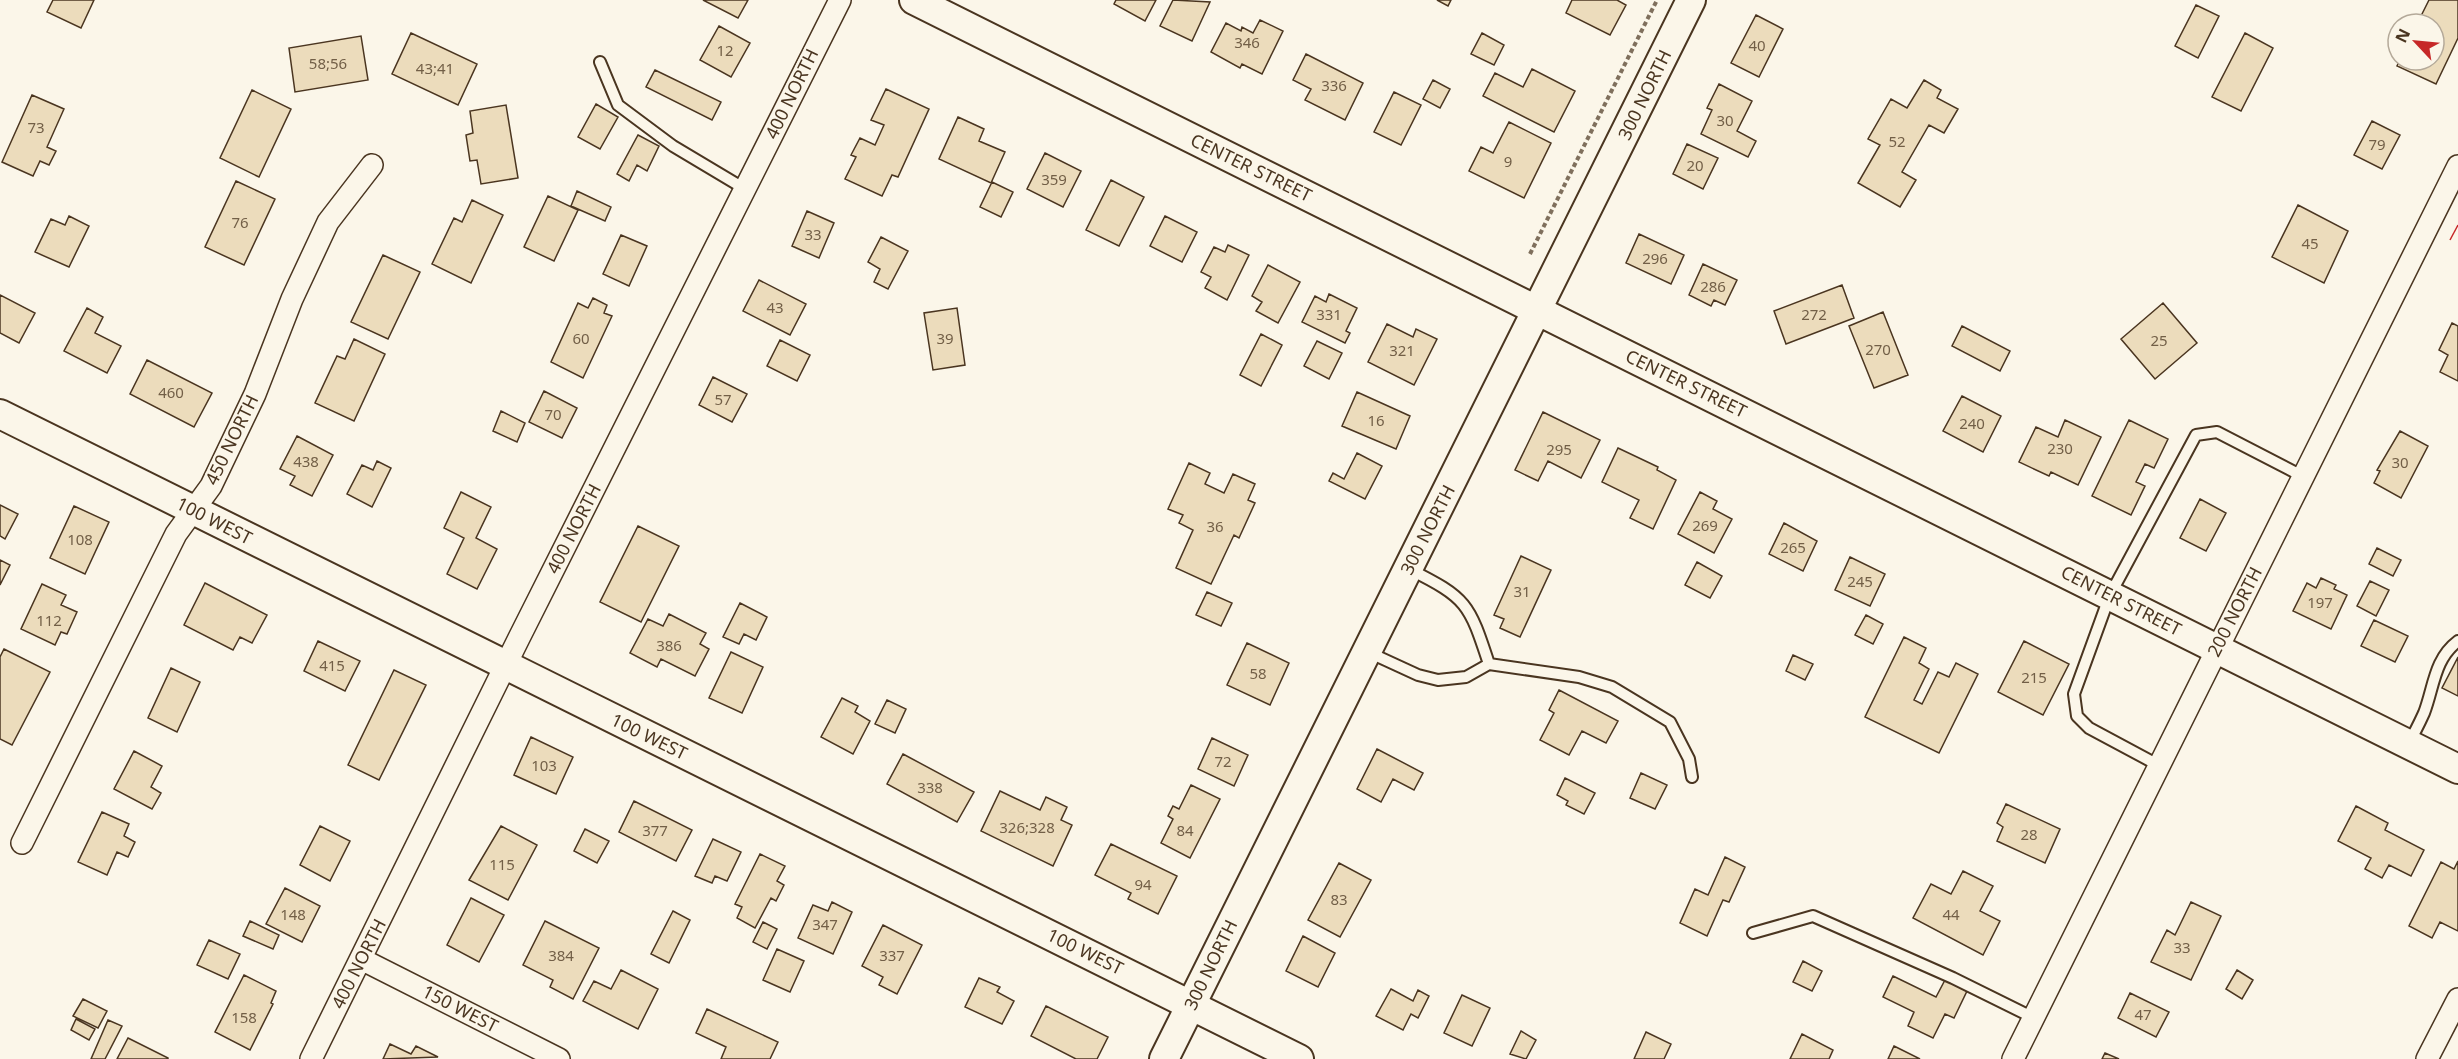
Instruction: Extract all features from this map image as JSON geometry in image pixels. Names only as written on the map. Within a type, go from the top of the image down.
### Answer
[{"type":"street","name":"400 NORTH","points":[[311,1059],[840,0]]},
{"type":"street","name":"CENTER STREET","points":[[914,0],[2458,769]]},
{"type":"street","name":"300 NORTH","points":[[1164,1059],[1691,0]]},
{"type":"street","name":"450 NORTH","points":[[22,843],[176,534],[211,486],[244,419],[292,299],[328,222],[372,165]]},
{"type":"street","name":"200 NORTH","points":[[2013,1059],[2458,166]]},
{"type":"street","name":"100 WEST","points":[[0,414],[1299,1059]]},
{"type":"street","name":"150 WEST","points":[[361,959],[559,1059]]},
{"type":"street","points":[[2427,1059],[2458,999]]},
{"type":"lane","points":[[600,62],[618,105],[673,146],[745,189]]},
{"type":"lane","points":[[2158,765],[2089,728],[2077,716],[2074,694],[2110,595],[2196,435],[2217,432],[2304,477]]},
{"type":"lane","points":[[1409,569],[1461,598],[1472,616],[1489,664]]},
{"type":"lane","points":[[2408,744],[2424,713],[2438,665],[2448,649],[2458,641]]},
{"type":"lane","points":[[1368,652],[1418,675],[1438,680],[1466,677],[1489,664],[1579,677],[1612,687],[1670,722],[1689,759],[1692,777]]},
{"type":"lane","points":[[1753,933],[1814,916],[1943,973],[2034,1018]]},
{"type":"path","points":[[1530,254],[1657,0]]},
{"type":"building","points":[[53,0],[94,0],[81,28],[47,12]]},
{"type":"building","points":[[703,0],[748,0],[738,18]]},
{"type":"building","points":[[1116,0],[1156,0],[1145,21],[1114,4]]},
{"type":"building","points":[[1173,0],[1210,2],[1192,41],[1160,26]]},
{"type":"building","points":[[1437,0],[1451,0],[1448,6]]},
{"type":"building","points":[[1572,0],[1617,0],[1626,5],[1610,35],[1566,13]]},
{"type":"building","points":[[2429,0],[2458,0],[2458,38],[2446,63],[2446,12],[2423,12]]},
{"type":"building","points":[[2196,5],[2219,16],[2198,58],[2175,46]]},
{"type":"building","points":[[1756,15],[1783,29],[1759,77],[1731,63]]},
{"type":"building","points":[[1260,20],[1283,31],[1262,74],[1242,64],[1240,68],[1211,52],[1226,23],[1241,31],[1242,27],[1253,33]]},
{"type":"building","points":[[719,26],[750,43],[731,77],[700,60]]},
{"type":"building","points":[[411,33],[477,64],[458,105],[392,74]]},
{"type":"building","points":[[1482,33],[1504,45],[1494,65],[1471,54]]},
{"type":"building","points":[[2245,33],[2273,48],[2241,111],[2212,97]]},
{"type":"building","points":[[361,36],[368,80],[295,92],[289,48]]},
{"type":"building","points":[[1306,54],[1363,83],[1345,120],[1305,100],[1311,89],[1293,80]]},
{"type":"building","points":[[1532,69],[1575,91],[1554,132],[1483,96],[1495,73],[1523,87]]},
{"type":"building","points":[[655,70],[721,102],[712,120],[646,87]]},
{"type":"building","points":[[2410,72],[2442,72],[2436,84]]},
{"type":"building","points":[[1433,80],[1450,89],[1440,108],[1423,99]]},
{"type":"building","points":[[1924,80],[1941,90],[1937,98],[1958,109],[1944,133],[1929,125],[1902,172],[1916,180],[1900,207],[1858,183],[1880,145],[1868,139],[1891,99],[1907,108]]},
{"type":"building","points":[[1719,84],[1752,101],[1737,131],[1756,141],[1748,157],[1701,134],[1712,110],[1707,108]]},
{"type":"building","points":[[886,89],[929,109],[898,177],[892,175],[882,196],[845,179],[856,157],[851,155],[860,138],[875,145],[884,125],[871,120]]},
{"type":"building","points":[[252,90],[291,109],[259,177],[220,158]]},
{"type":"building","points":[[1394,92],[1421,105],[1401,145],[1374,132]]},
{"type":"building","points":[[32,95],[64,109],[47,147],[56,151],[49,165],[40,161],[33,176],[2,162]]},
{"type":"building","points":[[596,104],[618,117],[600,149],[578,137]]},
{"type":"building","points":[[506,105],[518,178],[481,184],[477,160],[470,161],[466,135],[473,133],[470,111]]},
{"type":"building","points":[[958,117],[984,129],[979,141],[1005,152],[991,183],[939,159]]},
{"type":"building","points":[[2372,121],[2400,135],[2382,169],[2354,155]]},
{"type":"building","points":[[1509,122],[1551,143],[1524,198],[1469,171],[1481,147],[1493,153]]},
{"type":"building","points":[[638,135],[659,146],[647,171],[637,165],[629,181],[617,174]]},
{"type":"building","points":[[1687,144],[1718,158],[1703,189],[1673,174]]},
{"type":"building","points":[[1045,153],[1081,171],[1063,207],[1027,189]]},
{"type":"building","points":[[1111,180],[1144,197],[1119,246],[1086,230]]},
{"type":"building","points":[[236,181],[275,199],[244,265],[205,247]]},
{"type":"building","points":[[992,182],[1013,192],[1001,217],[980,207]]},
{"type":"building","points":[[577,191],[611,207],[605,221],[571,206]]},
{"type":"building","points":[[548,196],[578,210],[554,261],[524,247]]},
{"type":"building","points":[[472,200],[503,215],[471,283],[432,264],[454,218],[462,222]]},
{"type":"building","points":[[2298,205],[2348,231],[2324,283],[2272,257]]},
{"type":"building","points":[[807,211],[834,223],[819,258],[792,246]]},
{"type":"building","points":[[69,216],[89,226],[69,267],[35,252],[51,219],[65,225]]},
{"type":"building","points":[[1165,216],[1197,232],[1182,262],[1150,246]]},
{"type":"building","points":[[1639,234],[1684,255],[1671,284],[1626,263]]},
{"type":"building","points":[[621,235],[647,246],[629,286],[603,274]]},
{"type":"building","points":[[881,237],[908,251],[888,289],[874,282],[880,269],[868,262]]},
{"type":"building","points":[[1228,245],[1249,255],[1227,300],[1205,288],[1211,277],[1201,272],[1214,247],[1225,252]]},
{"type":"building","points":[[383,255],[420,272],[388,339],[351,322]]},
{"type":"building","points":[[1703,264],[1737,280],[1725,305],[1714,300],[1711,306],[1689,295]]},
{"type":"building","points":[[1268,265],[1300,282],[1278,323],[1256,311],[1262,302],[1252,296]]},
{"type":"building","points":[[759,280],[806,304],[790,335],[743,311]]},
{"type":"building","points":[[1842,285],[1854,318],[1786,344],[1774,311]]},
{"type":"building","points":[[1329,294],[1357,308],[1346,331],[1350,333],[1345,343],[1302,322],[1315,296],[1326,302]]},
{"type":"building","points":[[0,295],[35,313],[19,343],[0,333]]},
{"type":"building","points":[[593,298],[607,305],[604,313],[612,316],[583,378],[551,362],[578,303],[588,308]]},
{"type":"building","points":[[2163,303],[2197,343],[2155,379],[2121,339]]},
{"type":"building","points":[[87,308],[103,317],[95,333],[121,346],[107,373],[64,351]]},
{"type":"building","points":[[957,308],[965,365],[933,370],[924,313]]},
{"type":"building","points":[[1883,312],[1908,375],[1874,388],[1849,326]]},
{"type":"building","points":[[2452,323],[2458,326],[2458,381],[2440,372],[2448,355],[2439,350]]},
{"type":"building","points":[[1387,324],[1413,337],[1416,329],[1437,339],[1414,385],[1368,362]]},
{"type":"building","points":[[1962,326],[2010,351],[2000,371],[1952,346]]},
{"type":"building","points":[[1261,334],[1282,345],[1261,386],[1240,375]]},
{"type":"building","points":[[354,339],[385,354],[354,421],[315,403],[337,356],[345,359]]},
{"type":"building","points":[[780,340],[810,355],[797,381],[767,366]]},
{"type":"building","points":[[1317,341],[1342,353],[1329,379],[1304,366]]},
{"type":"building","points":[[147,360],[212,393],[194,427],[130,394]]},
{"type":"building","points":[[713,377],[747,394],[732,422],[699,405]]},
{"type":"building","points":[[544,391],[577,408],[562,438],[529,422]]},
{"type":"building","points":[[1357,392],[1410,416],[1396,449],[1342,426]]},
{"type":"building","points":[[1962,396],[2001,416],[1983,452],[1943,431]]},
{"type":"building","points":[[501,411],[525,423],[517,442],[493,431]]},
{"type":"building","points":[[1543,412],[1600,440],[1581,478],[1548,461],[1538,481],[1515,470]]},
{"type":"building","points":[[2065,420],[2101,437],[2078,485],[2051,472],[2049,476],[2019,462],[2036,427],[2058,437]]},
{"type":"building","points":[[2129,420],[2168,439],[2154,468],[2145,464],[2136,482],[2145,486],[2131,515],[2092,496]]},
{"type":"building","points":[[2400,431],[2428,446],[2401,498],[2374,483],[2380,471],[2377,470]]},
{"type":"building","points":[[297,436],[333,455],[312,496],[290,485],[295,476],[280,469]]},
{"type":"building","points":[[1618,448],[1658,467],[1657,470],[1676,480],[1653,529],[1630,518],[1639,500],[1602,482]]},
{"type":"building","points":[[1357,453],[1382,466],[1365,499],[1329,481],[1333,473],[1344,479]]},
{"type":"building","points":[[377,461],[391,468],[372,507],[347,494],[362,465],[373,470]]},
{"type":"building","points":[[1189,463],[1210,473],[1205,484],[1224,493],[1233,474],[1255,484],[1248,500],[1255,503],[1239,538],[1234,535],[1211,584],[1176,568],[1193,530],[1179,523],[1183,515],[1168,509]]},
{"type":"building","points":[[461,492],[491,507],[476,538],[497,549],[477,589],[447,574],[464,538],[444,528]]},
{"type":"building","points":[[1700,492],[1717,501],[1713,509],[1732,519],[1714,553],[1678,534]]},
{"type":"building","points":[[2200,499],[2226,513],[2206,551],[2180,538]]},
{"type":"building","points":[[0,505],[18,514],[5,539],[0,536]]},
{"type":"building","points":[[74,506],[109,522],[85,574],[50,558]]},
{"type":"building","points":[[1784,523],[1817,541],[1803,571],[1769,554]]},
{"type":"building","points":[[638,526],[679,546],[641,622],[600,602]]},
{"type":"building","points":[[2377,548],[2401,560],[2393,576],[2369,564]]},
{"type":"building","points":[[1521,556],[1551,570],[1520,637],[1500,628],[1504,619],[1494,615]]},
{"type":"building","points":[[1850,557],[1885,574],[1870,606],[1835,590]]},
{"type":"building","points":[[0,560],[10,565],[0,585]]},
{"type":"building","points":[[1697,562],[1722,576],[1710,598],[1685,585]]},
{"type":"building","points":[[2321,578],[2336,585],[2334,589],[2347,595],[2331,629],[2293,611],[2307,583],[2316,588]]},
{"type":"building","points":[[2370,581],[2389,590],[2376,616],[2357,606]]},
{"type":"building","points":[[205,583],[267,615],[252,643],[240,637],[233,650],[184,625]]},
{"type":"building","points":[[42,584],[66,595],[61,605],[77,612],[67,634],[61,632],[55,645],[21,629]]},
{"type":"building","points":[[1207,592],[1232,603],[1221,626],[1196,615]]},
{"type":"building","points":[[740,603],[767,617],[756,640],[744,634],[739,644],[723,637]]},
{"type":"building","points":[[669,614],[706,633],[700,644],[709,649],[695,676],[661,659],[657,667],[630,653],[648,619],[663,626]]},
{"type":"building","points":[[1866,615],[1883,624],[1873,644],[1855,635]]},
{"type":"building","points":[[2374,620],[2408,636],[2395,662],[2361,646]]},
{"type":"building","points":[[1904,637],[1926,648],[1919,663],[1929,669],[1914,700],[1922,704],[1938,672],[1949,677],[1956,663],[1978,674],[1939,753],[1865,717]]},
{"type":"building","points":[[318,641],[360,661],[345,691],[304,671]]},
{"type":"building","points":[[2024,641],[2069,664],[2043,715],[1998,692]]},
{"type":"building","points":[[1247,643],[1289,663],[1270,705],[1227,685]]},
{"type":"building","points":[[4,649],[50,672],[12,745],[0,739],[0,657]]},
{"type":"building","points":[[731,652],[763,667],[742,713],[709,698]]},
{"type":"building","points":[[1793,655],[1813,664],[1805,680],[1786,671]]},
{"type":"building","points":[[2458,657],[2458,696],[2442,688]]},
{"type":"building","points":[[171,668],[200,682],[177,732],[148,718]]},
{"type":"building","points":[[394,670],[426,685],[379,780],[348,765]]},
{"type":"building","points":[[1559,690],[1618,721],[1606,743],[1582,731],[1569,755],[1540,740],[1554,713],[1549,710]]},
{"type":"building","points":[[842,698],[858,706],[855,712],[870,721],[853,754],[821,737]]},
{"type":"building","points":[[887,700],[906,709],[895,733],[875,724]]},
{"type":"building","points":[[531,737],[573,757],[556,794],[514,775]]},
{"type":"building","points":[[1212,738],[1248,755],[1234,786],[1198,769]]},
{"type":"building","points":[[1377,749],[1423,773],[1414,790],[1393,779],[1381,802],[1357,789]]},
{"type":"building","points":[[134,751],[162,766],[151,787],[161,793],[152,809],[114,789]]},
{"type":"building","points":[[903,754],[974,792],[957,822],[887,784]]},
{"type":"building","points":[[1641,773],[1667,785],[1655,809],[1630,798]]},
{"type":"building","points":[[1565,778],[1595,793],[1584,814],[1566,805],[1568,801],[1557,795]]},
{"type":"building","points":[[1191,785],[1220,799],[1190,858],[1161,843],[1173,819],[1168,816],[1173,806],[1179,809]]},
{"type":"building","points":[[1000,791],[1040,810],[1046,797],[1067,807],[1061,820],[1072,825],[1053,866],[981,831]]},
{"type":"building","points":[[634,801],[692,830],[676,861],[619,832]]},
{"type":"building","points":[[2006,804],[2060,829],[2045,863],[1997,841],[2003,827],[1997,823]]},
{"type":"building","points":[[2356,806],[2388,823],[2385,830],[2424,850],[2411,876],[2389,865],[2382,878],[2365,869],[2371,858],[2338,841]]},
{"type":"building","points":[[102,812],[129,824],[124,836],[135,842],[128,857],[117,852],[107,875],[78,862]]},
{"type":"building","points":[[320,826],[350,841],[330,881],[300,865]]},
{"type":"building","points":[[501,826],[537,845],[508,900],[469,880]]},
{"type":"building","points":[[585,829],[609,841],[597,863],[574,851]]},
{"type":"building","points":[[713,839],[741,852],[727,881],[715,876],[712,883],[695,876]]},
{"type":"building","points":[[1111,844],[1177,876],[1158,914],[1128,899],[1131,893],[1095,875]]},
{"type":"building","points":[[760,854],[785,866],[777,881],[784,885],[776,901],[771,898],[755,928],[737,918],[742,907],[735,904]]},
{"type":"building","points":[[1725,857],[1745,867],[1729,902],[1723,900],[1707,936],[1680,923],[1695,889],[1708,895]]},
{"type":"building","points":[[2458,861],[2458,931],[2440,922],[2432,938],[2409,926],[2441,862],[2454,869]]},
{"type":"building","points":[[1339,863],[1371,880],[1340,937],[1308,920]]},
{"type":"building","points":[[1963,871],[1993,886],[1980,911],[2000,921],[1983,955],[1913,918],[1931,884],[1951,894]]},
{"type":"building","points":[[285,888],[320,906],[302,942],[266,924]]},
{"type":"building","points":[[471,898],[504,915],[479,962],[447,945]]},
{"type":"building","points":[[832,902],[852,912],[833,954],[798,938],[813,905],[828,911]]},
{"type":"building","points":[[2191,902],[2221,916],[2191,980],[2151,962],[2167,930],[2175,935]]},
{"type":"building","points":[[673,911],[690,920],[669,963],[651,954]]},
{"type":"building","points":[[250,921],[279,935],[273,949],[243,936]]},
{"type":"building","points":[[545,921],[599,948],[573,999],[550,987],[553,980],[523,965]]},
{"type":"building","points":[[763,922],[777,929],[767,949],[753,942]]},
{"type":"building","points":[[883,925],[922,945],[897,994],[879,985],[883,977],[862,966]]},
{"type":"building","points":[[1303,936],[1335,953],[1318,987],[1286,971]]},
{"type":"building","points":[[209,940],[240,954],[228,979],[197,965]]},
{"type":"building","points":[[777,949],[804,961],[790,992],[763,980]]},
{"type":"building","points":[[1803,961],[1822,971],[1812,991],[1793,982]]},
{"type":"building","points":[[621,970],[658,989],[638,1029],[583,1001],[594,981],[611,989]]},
{"type":"building","points":[[2237,970],[2253,980],[2242,999],[2226,989]]},
{"type":"building","points":[[244,975],[276,991],[271,1003],[273,1004],[250,1050],[215,1032]]},
{"type":"building","points":[[1893,976],[1936,997],[1945,980],[1967,991],[1954,1018],[1945,1014],[1933,1038],[1908,1026],[1914,1012],[1883,997]]},
{"type":"building","points":[[979,978],[1000,987],[997,992],[1014,1001],[1002,1024],[965,1007]]},
{"type":"building","points":[[1391,989],[1413,1001],[1418,990],[1429,996],[1418,1018],[1411,1014],[1403,1030],[1376,1016]]},
{"type":"building","points":[[2130,993],[2169,1012],[2156,1037],[2118,1018]]},
{"type":"building","points":[[1462,995],[1490,1008],[1472,1046],[1444,1033]]},
{"type":"building","points":[[83,999],[107,1011],[98,1028],[73,1016]]},
{"type":"building","points":[[1046,1006],[1108,1037],[1097,1059],[1076,1059],[1031,1036]]},
{"type":"building","points":[[707,1009],[778,1042],[770,1059],[721,1059],[726,1047],[696,1033]]},
{"type":"building","points":[[76,1019],[95,1029],[89,1040],[71,1030]]},
{"type":"building","points":[[108,1020],[122,1026],[105,1059],[91,1059]]},
{"type":"building","points":[[1521,1031],[1536,1040],[1526,1059],[1510,1054]]},
{"type":"building","points":[[1646,1032],[1671,1044],[1664,1059],[1634,1059]]},
{"type":"building","points":[[1802,1034],[1833,1050],[1829,1059],[1790,1059]]},
{"type":"building","points":[[128,1038],[168,1058],[168,1059],[117,1059]]},
{"type":"building","points":[[390,1044],[411,1054],[416,1046],[438,1057],[383,1059]]},
{"type":"building","points":[[1894,1046],[1920,1059],[1888,1059]]},
{"type":"building","points":[[2105,1053],[2119,1059],[2102,1059]]},
{"type":"power","points":[[2450,240],[2458,225]]}]
